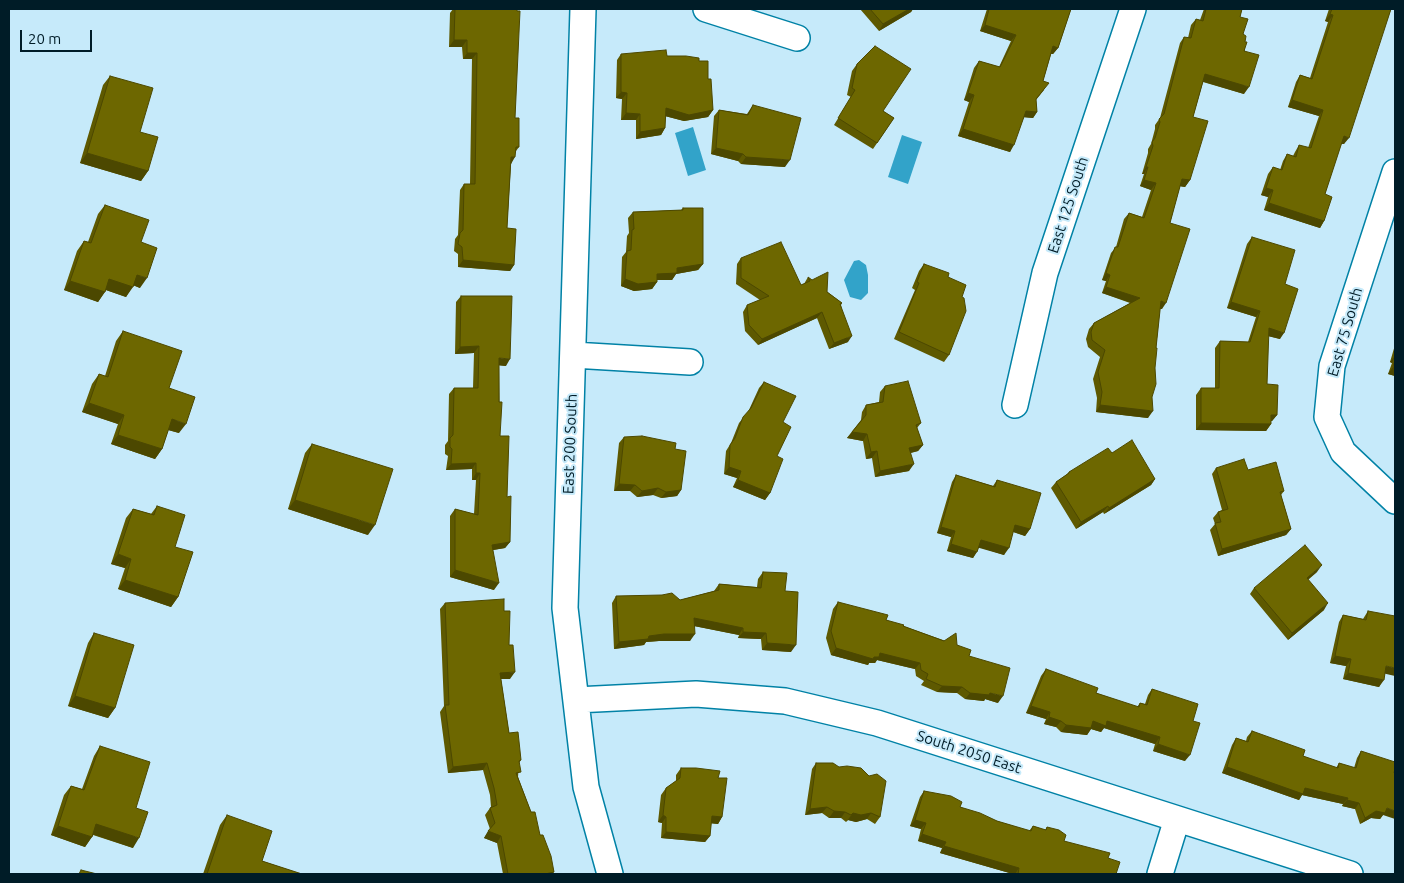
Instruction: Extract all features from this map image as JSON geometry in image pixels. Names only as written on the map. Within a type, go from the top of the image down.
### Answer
[{"type":"street","name":"East 200 South","points":[[583,9],[565,608],[586,787],[610,874]]},
{"type":"street","points":[[706,9],[797,38]]},
{"type":"street","name":"East 125 South","points":[[1015,405],[1045,273],[1133,9]]},
{"type":"street","name":"East 75 South","points":[[1395,172],[1332,366],[1327,417],[1343,452],[1395,500]]},
{"type":"street","points":[[573,354],[690,362]]},
{"type":"street","name":"South 2050 East","points":[[576,700],[696,694],[785,701],[877,723],[1350,874]]},
{"type":"street","points":[[1160,874],[1177,819]]},
{"type":"water","points":[[693,127],[706,170],[688,176],[675,133]]},
{"type":"water","points":[[902,135],[922,142],[908,184],[888,177]]},
{"type":"water","points":[[859,260],[866,265],[868,275],[868,293],[861,300],[850,297],[844,280],[854,261]]},
{"type":"building","points":[[455,9],[517,9],[517,11],[520,11],[515,118],[519,118],[519,147],[516,147],[515,157],[511,157],[507,228],[516,229],[514,265],[463,260],[462,247],[458,244],[460,233],[463,230],[464,184],[475,184],[477,53],[467,53],[467,40],[454,40]]},
{"type":"building","points":[[870,9],[909,9],[883,24]]},
{"type":"building","points":[[989,9],[1071,9],[1058,48],[1053,46],[1043,81],[1049,83],[1036,99],[1037,112],[1026,111],[1014,145],[963,129],[974,95],[968,93],[979,61],[1000,67],[1016,35],[985,25]]},
{"type":"building","points":[[1206,9],[1242,9],[1240,17],[1248,19],[1243,34],[1246,36],[1245,42],[1247,42],[1244,51],[1259,55],[1249,87],[1205,74],[1193,117],[1208,121],[1190,180],[1182,179],[1170,223],[1190,229],[1166,303],[1161,301],[1156,348],[1156,384],[1152,397],[1153,411],[1100,405],[1102,392],[1098,372],[1105,350],[1092,340],[1091,332],[1094,323],[1140,298],[1106,287],[1110,275],[1106,273],[1115,247],[1118,247],[1129,213],[1144,218],[1156,183],[1144,180],[1153,146],[1152,142],[1160,122],[1159,119],[1164,114],[1184,37],[1191,38],[1196,19],[1203,21]]},
{"type":"building","points":[[1332,9],[1391,9],[1349,138],[1344,136],[1325,194],[1332,197],[1324,221],[1269,203],[1273,190],[1266,188],[1273,167],[1282,170],[1287,154],[1296,157],[1299,145],[1311,148],[1323,110],[1292,100],[1300,75],[1312,79],[1333,15],[1330,14]]},
{"type":"building","points":[[875,46],[911,69],[883,111],[894,118],[877,143],[838,118],[855,90],[852,88],[857,64]]},
{"type":"building","points":[[666,50],[667,56],[686,56],[699,58],[699,61],[708,61],[708,79],[711,79],[713,110],[689,115],[666,108],[665,128],[640,132],[640,114],[626,113],[627,93],[621,92],[621,54]]},
{"type":"building","points":[[110,76],[153,88],[140,132],[158,137],[148,171],[87,153]]},
{"type":"building","points":[[753,105],[801,118],[790,160],[746,157],[743,154],[716,148],[719,110],[748,115]]},
{"type":"building","points":[[105,205],[149,220],[141,242],[157,248],[147,278],[137,275],[133,287],[109,279],[105,292],[70,281],[84,241],[91,243]]},
{"type":"building","points":[[683,208],[703,208],[703,264],[677,268],[677,273],[657,274],[657,282],[638,284],[625,279],[627,251],[631,250],[632,230],[634,229],[633,212],[683,210]]},
{"type":"building","points":[[1252,237],[1295,250],[1285,284],[1298,289],[1284,333],[1269,328],[1267,384],[1278,385],[1277,415],[1271,415],[1271,424],[1201,423],[1201,388],[1219,388],[1220,341],[1250,342],[1260,311],[1231,302]]},
{"type":"building","points":[[781,242],[801,285],[810,281],[808,277],[812,280],[828,272],[827,292],[842,303],[840,304],[852,336],[834,343],[822,312],[762,339],[749,325],[747,305],[769,296],[741,278],[741,258]]},
{"type":"building","points":[[924,264],[949,273],[948,277],[966,285],[962,297],[964,298],[966,311],[949,355],[899,332],[919,283],[917,282]]},
{"type":"building","points":[[461,296],[512,296],[510,359],[499,358],[499,402],[502,402],[500,436],[509,436],[507,497],[511,496],[510,542],[492,545],[499,583],[455,570],[455,509],[478,515],[480,473],[476,473],[476,463],[451,464],[452,449],[450,447],[450,438],[453,435],[454,388],[478,388],[479,346],[460,347]]},
{"type":"building","points":[[123,331],[182,351],[169,388],[195,397],[186,424],[172,419],[162,449],[118,435],[124,415],[89,403],[99,374],[108,377]]},
{"type":"building","points":[[908,381],[921,423],[916,425],[923,445],[909,448],[914,464],[880,471],[877,451],[871,452],[867,434],[852,432],[866,415],[866,405],[883,402],[885,386]]},
{"type":"building","points":[[764,382],[796,396],[783,422],[791,427],[777,456],[783,459],[770,493],[738,480],[741,471],[729,467],[730,445],[735,438],[743,417],[751,408]]},
{"type":"building","points":[[642,436],[676,443],[675,449],[686,451],[681,490],[666,492],[658,488],[642,491],[635,485],[619,484],[624,437]]},
{"type":"building","points":[[1132,440],[1155,479],[1109,508],[1108,506],[1081,522],[1056,482],[1108,448],[1112,453]]},
{"type":"building","points":[[312,444],[393,469],[375,525],[295,500]]},
{"type":"building","points":[[1244,459],[1248,470],[1276,462],[1284,491],[1280,492],[1291,529],[1222,549],[1215,523],[1221,522],[1218,512],[1228,509],[1216,468]]},
{"type":"building","points":[[956,475],[995,487],[997,480],[1041,493],[1030,529],[1015,525],[1009,548],[981,540],[977,552],[951,544],[955,531],[941,527]]},
{"type":"building","points":[[157,506],[185,515],[175,547],[193,552],[178,597],[125,580],[131,559],[118,554],[133,509],[154,515]]},
{"type":"building","points":[[1305,545],[1322,565],[1307,578],[1328,603],[1292,633],[1254,588]]},
{"type":"building","points":[[763,572],[787,573],[785,591],[798,592],[796,645],[767,643],[766,633],[743,632],[743,628],[694,618],[695,634],[664,634],[649,636],[648,639],[619,642],[616,596],[672,593],[680,600],[719,590],[719,584],[761,588]]},
{"type":"building","points":[[504,599],[504,611],[510,611],[509,645],[513,645],[515,672],[500,673],[509,733],[518,732],[521,772],[516,773],[531,812],[535,812],[540,835],[543,835],[551,856],[554,872],[545,874],[508,874],[501,836],[488,831],[495,823],[490,808],[497,805],[487,763],[453,767],[445,705],[449,705],[445,603]]},
{"type":"building","points":[[838,602],[888,615],[886,620],[944,641],[956,633],[957,645],[971,650],[969,656],[1010,668],[1003,696],[990,693],[989,695],[970,693],[962,687],[942,686],[926,679],[928,674],[921,670],[920,663],[880,653],[879,657],[874,657],[873,659],[836,648],[831,631]]},
{"type":"building","points":[[1368,611],[1395,616],[1395,668],[1386,666],[1384,680],[1348,673],[1351,659],[1335,656],[1343,615],[1366,620]]},
{"type":"building","points":[[94,633],[134,645],[115,708],[75,696]]},
{"type":"building","points":[[1046,669],[1098,688],[1096,693],[1139,707],[1140,703],[1147,705],[1152,689],[1198,704],[1193,721],[1200,723],[1190,755],[1158,744],[1160,737],[1107,721],[1106,726],[1093,721],[1091,728],[1066,725],[1049,717],[1050,712],[1031,706]]},
{"type":"building","points":[[1252,731],[1305,750],[1303,756],[1338,768],[1339,763],[1356,768],[1361,751],[1395,762],[1395,811],[1387,808],[1385,813],[1376,811],[1365,818],[1359,803],[1347,800],[1348,798],[1305,788],[1303,794],[1227,767],[1236,738],[1248,742]]},
{"type":"building","points":[[100,746],[150,762],[136,808],[148,812],[139,838],[96,824],[92,837],[58,826],[71,786],[84,790]]},
{"type":"building","points":[[816,763],[833,763],[839,767],[861,768],[869,776],[877,774],[886,781],[880,817],[871,813],[861,815],[853,813],[851,815],[845,812],[834,811],[827,807],[810,809]]},
{"type":"building","points":[[681,768],[720,771],[718,778],[727,778],[722,817],[712,816],[710,836],[666,832],[666,817],[663,815],[666,788],[680,778]]},
{"type":"building","points":[[924,791],[951,796],[962,802],[960,807],[1031,831],[1033,826],[1046,830],[1047,827],[1059,830],[1066,835],[1064,841],[1110,853],[1108,858],[1120,862],[1116,874],[1018,874],[1019,868],[944,846],[946,842],[922,834],[926,823],[915,820]]},
{"type":"building","points":[[227,815],[272,831],[262,861],[302,874],[207,874]]},
{"type":"building","points":[[81,870],[97,874],[79,874]]}]
